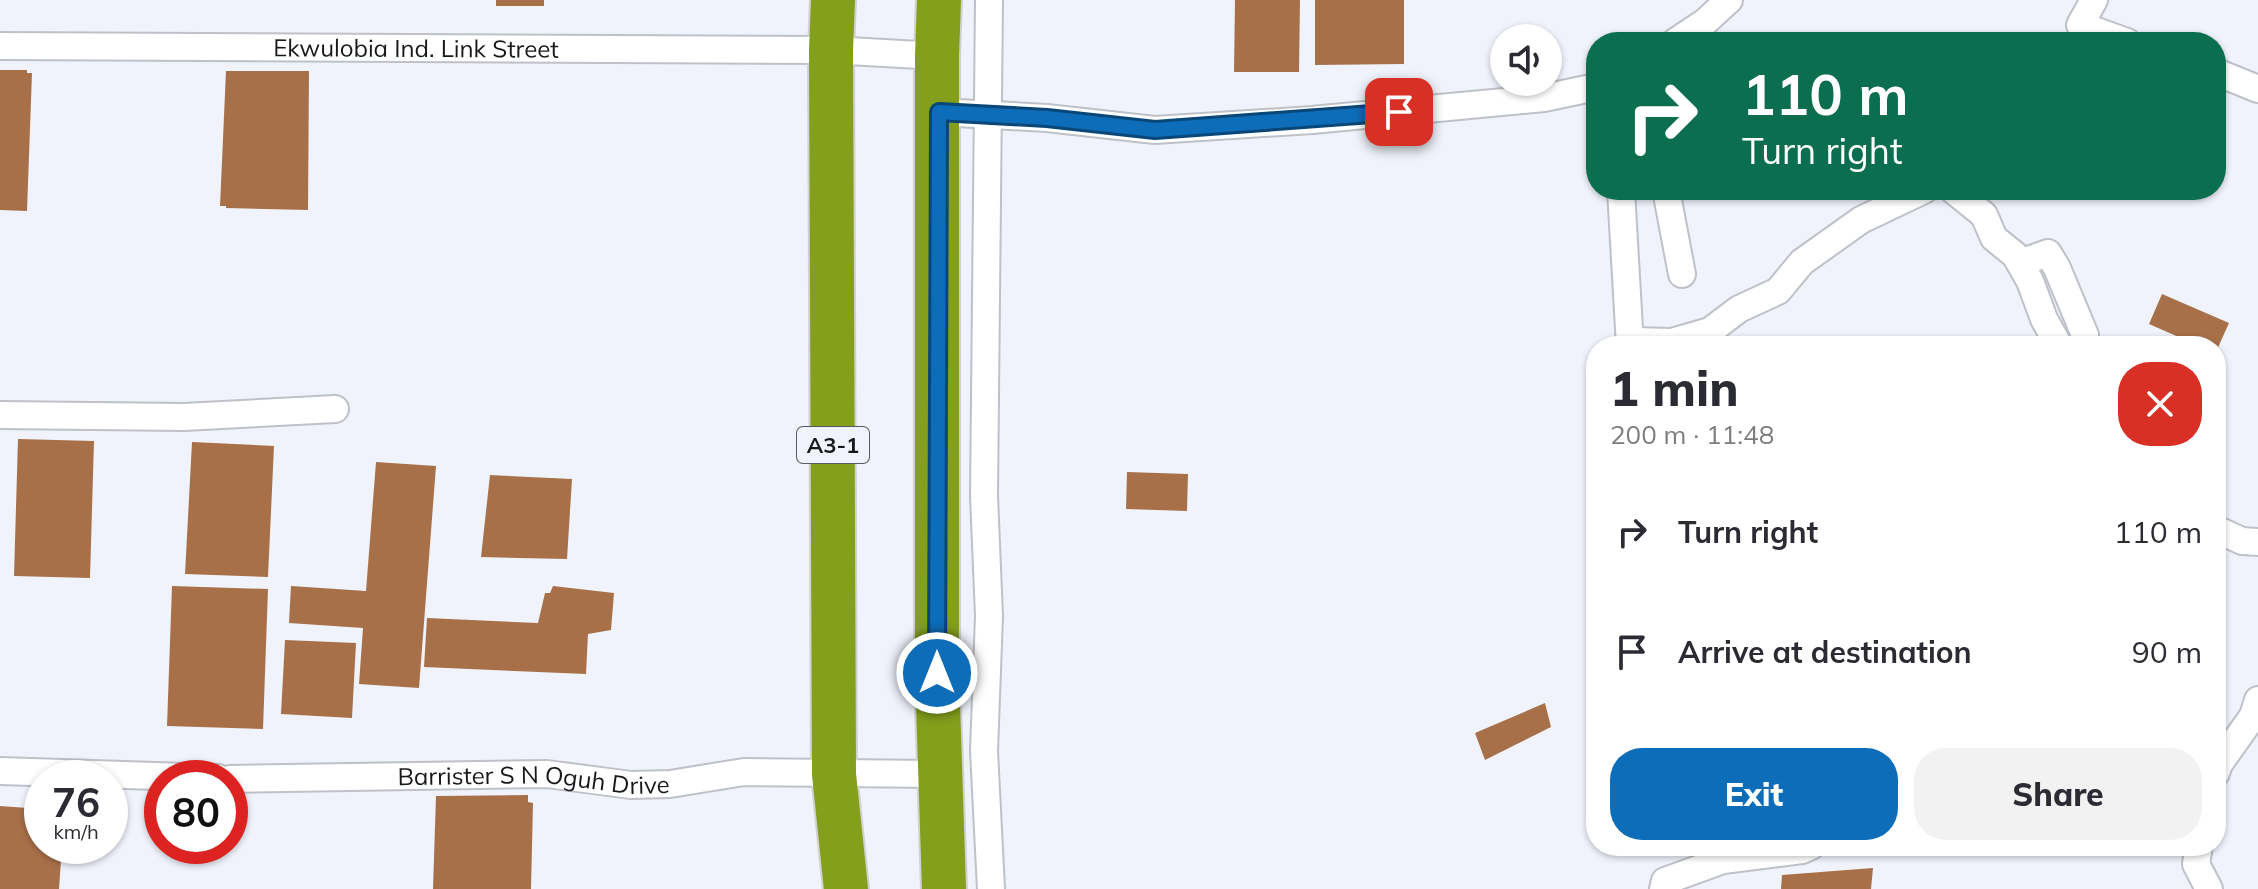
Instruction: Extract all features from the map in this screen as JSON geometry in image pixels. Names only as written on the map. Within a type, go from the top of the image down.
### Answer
[{"type":"highway","name":"A3-1","points":[[833,0],[834,774],[846,889]]},
{"type":"highway","points":[[939,0],[938,774],[944,889]]},
{"type":"street","points":[[989,0],[984,496],[989,616],[984,751],[991,889]]},
{"type":"street","points":[[1690,32],[1729,0]]},
{"type":"street","points":[[2094,0],[2080,25],[2099,32]]},
{"type":"street","name":"Ekwulobia Ind. Link Street","points":[[0,46],[831,50],[937,56]]},
{"type":"street","points":[[2226,76],[2258,89]]},
{"type":"street","points":[[939,112],[1047,118],[1155,130],[1328,119],[1586,94]]},
{"type":"street","points":[[1622,200],[1630,336]]},
{"type":"street","points":[[1668,200],[1682,274]]},
{"type":"street","points":[[1693,336],[1710,331],[1739,309],[1778,291],[1802,262],[1861,220],[1903,200]]},
{"type":"street","points":[[1965,200],[1984,215],[1994,238],[2015,255],[2030,281],[2053,336]]},
{"type":"street","points":[[2020,263],[2048,253],[2085,335]]},
{"type":"street","points":[[0,415],[184,417],[335,409]]},
{"type":"street","points":[[2226,534],[2242,541],[2258,542]]},
{"type":"street","points":[[2226,754],[2253,716],[2258,700]]},
{"type":"street","points":[[0,771],[144,776]]},
{"type":"street","name":"Barrister S N Oguh Drive","points":[[248,779],[547,774],[631,785],[670,784],[744,772],[938,774]]},
{"type":"street","points":[[1663,889],[1665,881],[1723,860],[1755,856]]},
{"type":"street","points":[[2197,856],[2196,864],[2209,889]]},
{"type":"building","points":[[496,0],[544,0],[544,6],[496,6]]},
{"type":"building","points":[[1235,0],[1300,0],[1299,72],[1234,72]]},
{"type":"building","points":[[1315,0],[1404,0],[1404,64],[1315,65]]},
{"type":"building","points":[[0,70],[27,70],[27,73],[32,73],[27,211],[0,210]]},
{"type":"building","points":[[226,71],[309,71],[308,210],[220,206]]},
{"type":"building","points":[[2162,294],[2229,323],[2223,336],[2176,336],[2149,324]]},
{"type":"building","points":[[18,439],[94,441],[90,578],[14,576]]},
{"type":"building","points":[[192,442],[274,446],[268,577],[185,574]]},
{"type":"building","points":[[376,462],[436,466],[419,688],[359,684],[363,628],[289,623],[291,586],[366,591]]},
{"type":"building","points":[[1127,472],[1188,474],[1187,511],[1126,509]]},
{"type":"building","points":[[490,475],[572,479],[567,559],[481,557]]},
{"type":"building","points":[[172,586],[268,589],[263,729],[167,726]]},
{"type":"building","points":[[553,586],[614,593],[611,630],[588,634],[586,674],[424,667],[427,618],[538,623],[545,593],[550,593]]},
{"type":"building","points":[[285,640],[356,643],[352,718],[281,714]]},
{"type":"building","points":[[1545,703],[1551,727],[1485,760],[1475,733]]},
{"type":"building","points":[[528,795],[528,802],[533,803],[531,889],[433,889],[436,796]]},
{"type":"building","points":[[0,806],[24,808],[24,864],[61,864],[59,889],[0,889]]},
{"type":"building","points":[[1873,868],[1871,889],[1781,889],[1782,875]]},
{"type":"route","points":[[937,673],[939,112],[1047,118],[1155,130],[1399,112]]}]
